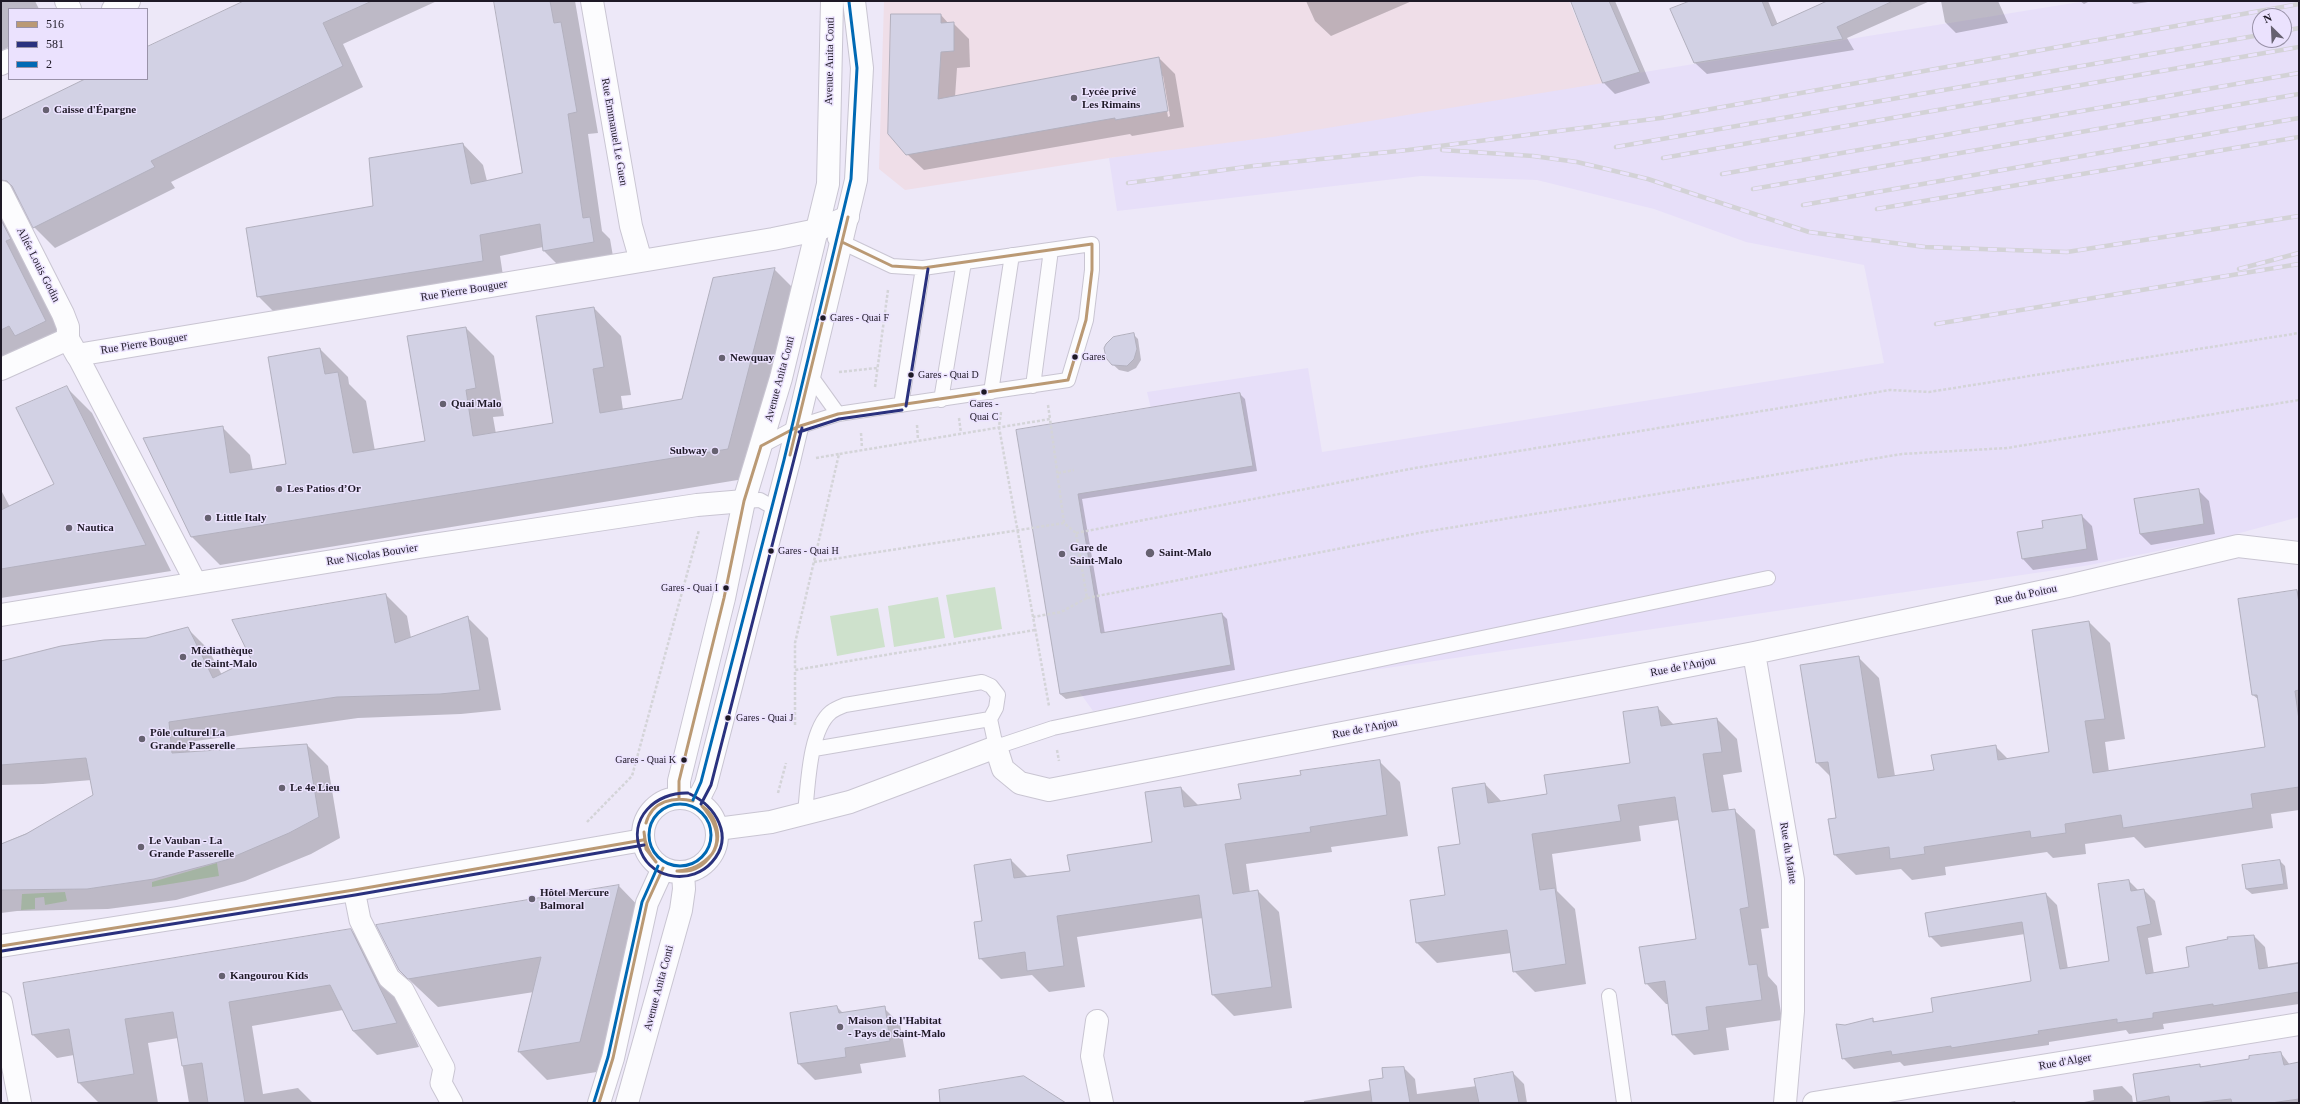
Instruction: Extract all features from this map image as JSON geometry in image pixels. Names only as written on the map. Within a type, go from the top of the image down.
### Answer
[{"type":"street","points":[[115,8],[129,1]]},
{"type":"street","name":"Rue Emmanuel Le Guen","points":[[592,1],[630,226],[641,261]]},
{"type":"street","name":"Avenue Anita Conti","points":[[688,800],[679,781],[724,598],[744,501],[781,378],[828,184],[832,1]]},
{"type":"street","points":[[688,800],[706,784],[810,375],[856,180],[862,68],[854,1]]},
{"type":"street","name":"Allée Louis Godin","points":[[1,192],[63,314],[68,327],[72,347]]},
{"type":"street","name":"Rue Pierre Bouguer","points":[[1,369],[72,347],[641,261],[817,230],[848,217]]},
{"type":"street","points":[[72,347],[196,583]]},
{"type":"street","name":"Rue Nicolas Bouvier","points":[[1,615],[697,504],[744,501]]},
{"type":"street","name":"Rue du Poitou","points":[[1754,653],[2068,586],[2238,546],[2299,553]]},
{"type":"street","name":"Rue de l'Anjou","points":[[996,747],[1003,769],[1020,783],[1049,790],[1754,653]]},
{"type":"street","name":"Rue du Maine","points":[[1754,653],[1793,880],[1793,1011],[1785,1103]]},
{"type":"street","points":[[717,829],[771,822],[850,802],[996,747]]},
{"type":"street","points":[[667,800],[688,800],[710,813],[717,829],[717,841],[713,853],[705,862],[695,869],[673,870],[654,861],[647,852],[643,840],[644,828],[648,816],[656,806],[667,800]]},
{"type":"street","points":[[1,946],[354,890],[643,840]]},
{"type":"street","points":[[599,1103],[612,1058],[647,903],[673,870]]},
{"type":"street","name":"Avenue Anita Conti","points":[[628,1103],[680,910],[684,889],[673,870]]},
{"type":"street","points":[[354,890],[360,920],[389,978],[403,990],[444,1068],[441,1083],[452,1103]]},
{"type":"street","points":[[1,1003],[20,1103]]},
{"type":"street","points":[[1096,1020],[1092,1056],[1102,1103]]},
{"type":"street","name":"Rue d'Alger","points":[[1826,1102],[2299,1024]]},
{"type":"lane","points":[[761,446],[797,427],[838,414],[941,400],[1068,380],[1086,320],[1092,270],[1092,244],[923,268],[892,266],[817,230]]},
{"type":"lane","points":[[1033,386],[1051,250]]},
{"type":"lane","points":[[991,392],[1012,255]]},
{"type":"lane","points":[[941,400],[964,262]]},
{"type":"lane","points":[[900,405],[923,268]]},
{"type":"lane","points":[[810,375],[838,414]]},
{"type":"lane","points":[[744,501],[760,500],[776,509]]},
{"type":"lane","points":[[805,813],[814,749],[822,723],[831,712],[845,705],[971,682],[982,682],[991,686],[998,695],[996,708],[990,719],[996,747],[1053,728],[1768,578]]},
{"type":"lane","points":[[814,749],[990,719]]},
{"type":"lane","points":[[1609,996],[1624,1103]]},
{"type":"path","points":[[874,389],[888,290]]},
{"type":"path","points":[[1076,533],[1415,468],[1890,390],[1929,392],[2299,333]]},
{"type":"path","points":[[839,372],[877,368]]},
{"type":"path","points":[[1047,400],[1064,523],[1076,533],[1086,598]]},
{"type":"path","points":[[1033,617],[1061,612],[1086,598],[1424,532],[1902,454],[2007,448],[2299,400]]},
{"type":"path","points":[[1002,408],[999,427],[1049,707]]},
{"type":"path","points":[[959,415],[961,433]]},
{"type":"path","points":[[816,458],[862,448],[1050,419]]},
{"type":"path","points":[[917,423],[918,440]]},
{"type":"path","points":[[861,433],[862,448]]},
{"type":"path","points":[[795,730],[795,643],[839,454]]},
{"type":"path","points":[[1058,473],[1074,470]]},
{"type":"path","points":[[814,562],[1064,523]]},
{"type":"path","points":[[585,824],[632,776],[700,528]]},
{"type":"path","points":[[1073,566],[1081,565]]},
{"type":"path","points":[[795,670],[1035,630]]},
{"type":"path","points":[[776,797],[787,760]]},
{"type":"shaded area","name":"Lycée privé Les Rimains","points":[[884,1],[1569,1],[1603,83],[1272,137],[1109,158],[905,190],[879,169]]},
{"type":"shaded area","points":[[2086,1],[2299,1],[2299,517],[2225,537],[2090,565],[1093,711],[1073,683],[1042,432],[1152,413],[1147,392],[1308,368],[1322,452],[1884,363],[1864,265],[1746,242],[1654,209],[1537,180],[1421,176],[1117,211],[1109,158]]},
{"type":"green space","points":[[995,587],[1002,629],[954,638],[946,595]]},
{"type":"green space","points":[[938,597],[945,638],[894,647],[888,606]]},
{"type":"green space","points":[[878,608],[885,647],[837,656],[830,616]]},
{"type":"green space","points":[[217,863],[219,876],[152,887],[152,882]]},
{"type":"green space","points":[[65,892],[67,901],[45,905],[44,897],[35,898],[35,909],[21,910],[22,894]]},
{"type":"building","points":[[244,1],[372,1],[323,23],[343,66],[151,161],[155,167],[33,228],[12,186],[7,181],[1,180],[1,120],[83,80],[148,80],[148,47]]},
{"type":"building","points":[[494,1],[550,1],[554,23],[561,22],[577,112],[568,114],[583,218],[590,217],[594,242],[543,251],[540,224],[480,235],[483,261],[257,297],[246,228],[373,206],[369,158],[463,143],[471,184],[522,173]]},
{"type":"building","points":[[1571,1],[1609,1],[1640,72],[1603,83]]},
{"type":"building","points":[[1690,1],[1762,1],[1772,26],[1827,1],[1893,1],[1837,27],[1843,39],[1694,63],[1670,9]]},
{"type":"building","points":[[891,14],[941,14],[941,23],[954,22],[954,51],[941,52],[938,99],[1159,57],[1168,111],[1115,120],[1115,118],[906,155],[888,134]]},
{"type":"building","points":[[1,220],[11,239],[6,241],[46,321],[15,336],[9,326],[1,330]]},
{"type":"building","points":[[775,268],[728,449],[191,537],[143,438],[223,426],[230,473],[286,464],[268,357],[320,348],[325,374],[338,372],[353,453],[425,441],[407,336],[466,327],[476,388],[466,390],[473,436],[553,423],[536,316],[594,307],[604,367],[593,369],[600,413],[682,399],[713,278]]},
{"type":"building","points":[[1134,333],[1137,349],[1134,359],[1127,366],[1112,365],[1106,358],[1104,348],[1106,344],[1113,337]]},
{"type":"building","name":"Nautica","points":[[67,386],[146,545],[1,569],[1,510],[54,484],[16,408]]},
{"type":"building","name":"Gare de Saint-Malo","points":[[1240,393],[1253,466],[1078,494],[1101,633],[1222,613],[1231,665],[1060,694],[1016,430]]},
{"type":"building","points":[[2199,489],[2204,524],[2140,534],[2134,499]]},
{"type":"building","points":[[2082,515],[2087,549],[2022,559],[2017,532],[2043,528],[2042,521]]},
{"type":"building","points":[[2297,590],[2299,603],[2299,690],[2295,691],[2299,720],[2299,787],[2251,794],[2253,808],[2123,828],[2121,815],[2065,824],[2066,833],[2031,838],[2030,831],[1924,847],[1925,854],[1890,859],[1889,847],[1834,855],[1828,819],[1836,818],[1828,762],[1816,763],[1800,665],[1859,656],[1878,778],[1934,770],[1931,755],[1996,745],[1998,760],[2049,752],[2032,630],[2089,621],[2105,719],[2085,721],[2093,773],[2265,747],[2257,695],[2252,695],[2238,599]]},
{"type":"building","name":"Pôle culturel La Grande Passerelle","points":[[386,594],[395,643],[468,616],[480,690],[440,694],[337,697],[169,722],[172,753],[307,744],[319,817],[289,833],[226,860],[154,879],[87,889],[1,890],[1,844],[26,834],[93,795],[86,758],[1,765],[1,661],[61,646],[104,640],[146,638],[188,627],[213,678],[251,659],[232,620]]},
{"type":"building","points":[[1658,707],[1661,726],[1717,718],[1722,752],[1703,754],[1712,812],[1735,809],[1749,907],[1740,909],[1749,965],[1757,964],[1762,1000],[1706,1007],[1709,1030],[1672,1035],[1665,981],[1645,984],[1639,947],[1696,939],[1675,797],[1618,805],[1621,821],[1532,834],[1540,890],[1555,888],[1566,964],[1513,972],[1507,930],[1416,943],[1410,900],[1445,895],[1438,847],[1460,844],[1452,788],[1485,783],[1488,803],[1547,794],[1544,775],[1630,763],[1623,712]]},
{"type":"building","points":[[1380,760],[1387,815],[1310,827],[1311,832],[1225,844],[1233,894],[1258,890],[1272,987],[1212,995],[1199,895],[1057,916],[1064,966],[1027,971],[1025,952],[979,959],[974,922],[982,921],[974,865],[1011,859],[1014,878],[1070,871],[1067,855],[1152,842],[1145,792],[1181,787],[1184,807],[1241,799],[1238,784],[1301,775],[1300,771]]},
{"type":"building","points":[[2280,860],[2284,884],[2246,889],[2242,865]]},
{"type":"building","points":[[2129,880],[2131,891],[2144,889],[2151,924],[2137,927],[2146,974],[2189,967],[2186,947],[2228,939],[2227,937],[2254,935],[2259,969],[2299,963],[2299,992],[2213,1006],[2213,1004],[2153,1013],[2153,1018],[2117,1023],[2117,1019],[2038,1031],[2039,1034],[1951,1048],[1951,1046],[1892,1055],[1891,1051],[1842,1059],[1836,1024],[1845,1025],[1873,1018],[1873,1022],[1933,1012],[1931,998],[2031,981],[2022,922],[1929,937],[1925,913],[2046,893],[2060,969],[2109,961],[2098,884]]},
{"type":"building","points":[[619,885],[580,1042],[518,1052],[541,957],[408,979],[399,970],[376,925]]},
{"type":"building","points":[[351,929],[397,1023],[353,1031],[330,985],[229,1002],[245,1103],[208,1103],[202,1063],[182,1066],[173,1012],[125,1019],[134,1074],[78,1083],[69,1029],[32,1035],[23,983]]},
{"type":"building","name":"Maison de l'Habitat - Pays de Saint-Malo","points":[[837,1006],[839,1013],[885,1006],[890,1041],[845,1048],[846,1057],[798,1064],[790,1013]]},
{"type":"building","points":[[2281,1052],[2284,1065],[2299,1062],[2299,1099],[2271,1103],[2232,1103],[2231,1099],[2194,1103],[2170,1103],[2169,1096],[2137,1102],[2133,1074],[2200,1064],[2200,1067],[2249,1059],[2249,1056]]},
{"type":"building","points":[[1404,1067],[1410,1103],[1372,1103],[1369,1080],[1383,1078],[1382,1068]]},
{"type":"building","points":[[1513,1072],[1519,1103],[1479,1103],[1474,1079]]},
{"type":"building","points":[[1024,1076],[1066,1103],[940,1103],[939,1090]]},
{"type":"railway","points":[[1128,183],[1253,166],[1408,150],[1661,118],[2299,4]]},
{"type":"railway","points":[[2292,29],[2299,28]]},
{"type":"railway","points":[[1616,147],[2252,36]]},
{"type":"railway","points":[[1663,158],[2299,47]]},
{"type":"railway","points":[[1722,174],[2299,73]]},
{"type":"railway","points":[[1753,189],[2299,94]]},
{"type":"railway","points":[[1803,205],[2299,118]]},
{"type":"railway","points":[[1877,209],[2299,137]]},
{"type":"railway","points":[[1442,150],[1533,156],[1577,162],[1648,179],[1809,232],[1925,247],[2067,252],[2299,216]]},
{"type":"railway","points":[[2239,269],[2299,253]]},
{"type":"railway","points":[[1936,324],[2299,264]]},
{"type":"transit line","name":"2","points":[[693,800],[701,782],[784,460],[851,179],[857,68],[849,2]]},
{"type":"transit line","name":"516","points":[[790,455],[848,217]]},
{"type":"transit line","name":"516","points":[[679,798],[679,781],[724,598],[744,501],[761,446],[797,427],[838,414],[1068,380],[1086,320],[1092,270],[1092,244],[923,268],[892,266],[842,242]]},
{"type":"transit line","name":"581","points":[[906,406],[928,269]]},
{"type":"transit line","name":"581","points":[[799,432],[839,419],[902,410]]},
{"type":"transit line","name":"581","points":[[701,804],[711,785],[802,428]]},
{"type":"transit line","name":"581","points":[[688,793],[676,794],[655,802],[647,809],[641,818],[638,828],[638,840],[641,852],[647,862],[654,869],[664,874],[674,876],[695,874],[712,862],[719,852],[722,842],[722,832],[719,823],[707,806],[690,794]]},
{"type":"transit line","name":"516","points":[[646,823],[649,816],[658,805],[678,799],[693,801]]},
{"type":"transit line","name":"2","points":[[674,804],[686,804],[702,813],[709,823],[711,835],[709,847],[702,857],[686,866],[674,866],[663,861],[654,852],[649,841],[649,829],[654,818],[663,809],[674,804]]},
{"type":"transit line","name":"516","points":[[702,806],[707,810],[717,828],[717,842],[712,854]]},
{"type":"transit line","name":"516","points":[[702,806],[716,829],[717,841],[712,854]]},
{"type":"transit line","name":"516","points":[[644,832],[647,848],[656,862]]},
{"type":"transit line","name":"516","points":[[644,832],[646,849],[656,862]]},
{"type":"transit line","name":"516","points":[[1,946],[354,890],[643,840]]},
{"type":"transit line","name":"581","points":[[2,951],[355,895],[644,845]]},
{"type":"transit line","name":"516","points":[[677,871],[693,870],[705,862],[712,854]]},
{"type":"transit line","name":"516","points":[[677,871],[696,866],[712,854]]},
{"type":"transit line","name":"2","points":[[594,1102],[608,1057],[642,902],[658,866]]},
{"type":"transit line","name":"516","points":[[599,1103],[613,1058],[647,903],[663,868]]},
{"type":"place","name":"Lycée privé Les Rimains","points":[[1074,98]]},
{"type":"place","name":"Caisse d'Épargne","points":[[46,110]]},
{"type":"place","name":"Gares - Quai F","points":[[823,318]]},
{"type":"place","name":"Gares","points":[[1075,357]]},
{"type":"place","name":"Newquay","points":[[722,358]]},
{"type":"place","name":"Gares - Quai D","points":[[911,375]]},
{"type":"place","name":"Gares - Quai C","points":[[984,392]]},
{"type":"place","name":"Quai Malo","points":[[443,404]]},
{"type":"place","name":"Subway","points":[[715,451]]},
{"type":"place","name":"Les Patios d’Or","points":[[279,489]]},
{"type":"place","name":"Little Italy","points":[[208,518]]},
{"type":"place","name":"Nautica","points":[[69,528]]},
{"type":"place","name":"Gares - Quai H","points":[[771,551]]},
{"type":"place","name":"Saint-Malo","points":[[1150,553]]},
{"type":"place","name":"Gare de Saint-Malo","points":[[1062,554]]},
{"type":"place","name":"Gares - Quai I","points":[[726,588]]},
{"type":"place","name":"Médiathèque de Saint-Malo","points":[[183,657]]},
{"type":"place","name":"Gares - Quai J","points":[[728,718]]},
{"type":"place","name":"Pôle culturel La Grande Passerelle","points":[[142,739]]},
{"type":"place","name":"Gares - Quai K","points":[[684,760]]},
{"type":"place","name":"Le 4e Lieu","points":[[282,788]]},
{"type":"place","name":"Le Vauban - La Grande Passerelle","points":[[141,847]]},
{"type":"place","name":"Hôtel Mercure Balmoral","points":[[532,899]]},
{"type":"place","name":"Kangourou Kids","points":[[222,976]]},
{"type":"place","name":"Maison de l'Habitat - Pays de Saint-Malo","points":[[840,1027]]}]
